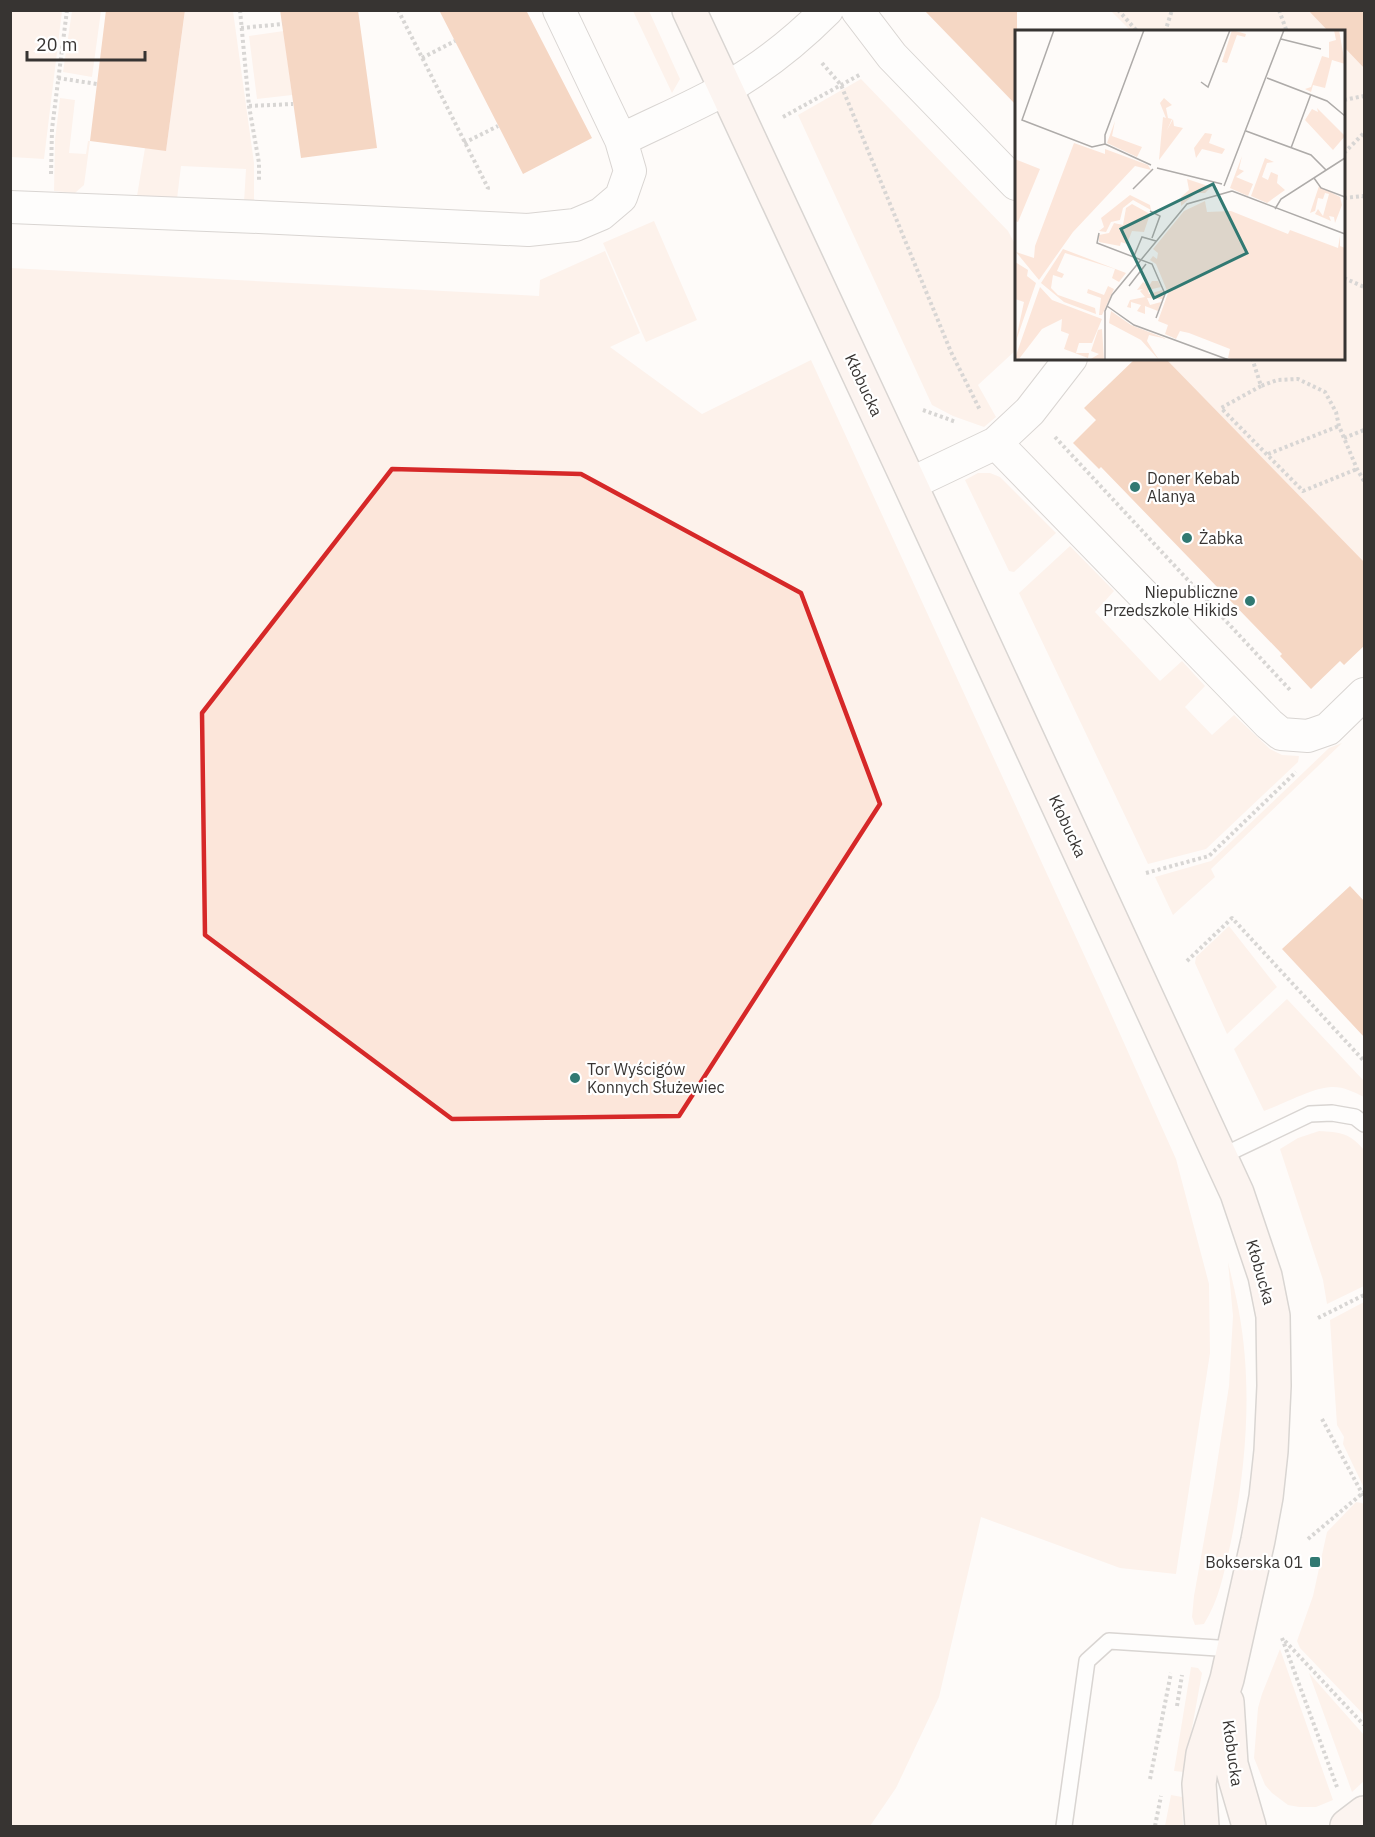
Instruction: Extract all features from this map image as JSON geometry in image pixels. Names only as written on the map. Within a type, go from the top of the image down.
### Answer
[{"type":"street","points":[[10,207],[528,230],[575,225],[601,214],[621,197],[630,171],[621,140],[559,10]]},
{"type":"street","name":"Kłobucka","points":[[689,10],[1220,1156],[1236,1193],[1265,1275],[1273,1316],[1274,1386],[1266,1497],[1230,1664],[1203,1754],[1199,1784],[1202,1827]]},
{"type":"street","points":[[621,140],[726,88],[804,33],[827,10]]},
{"type":"street","points":[[857,10],[892,56],[1015,181]]},
{"type":"street","points":[[910,484],[996,443],[1030,411],[1069,360]]},
{"type":"street","points":[[996,443],[1281,734],[1308,736],[1328,729],[1365,694]]},
{"type":"street","name":"Kłobucka","points":[[1230,1664],[1228,1728],[1231,1764],[1249,1827]]},
{"type":"street","points":[[1347,1827],[1365,1813]]},
{"type":"lane","points":[[1220,1156],[1310,1114],[1332,1113],[1355,1117],[1365,1124]]},
{"type":"lane","points":[[1064,1827],[1087,1661],[1109,1641],[1177,1645],[1230,1664]]},
{"type":"path","points":[[51,209],[52,129],[67,10]]},
{"type":"path","points":[[240,10],[249,106],[259,163],[259,217]]},
{"type":"path","points":[[398,10],[488,188],[485,228]]},
{"type":"path","points":[[1118,10],[1136,30]]},
{"type":"path","points":[[1166,30],[1173,10]]},
{"type":"path","points":[[1279,10],[1286,30]]},
{"type":"path","points":[[241,28],[283,24]]},
{"type":"path","points":[[422,58],[455,41]]},
{"type":"path","points":[[817,56],[841,85],[951,352],[996,443]]},
{"type":"path","points":[[783,117],[892,56]]},
{"type":"path","points":[[58,78],[97,84]]},
{"type":"path","points":[[1345,100],[1365,96]]},
{"type":"path","points":[[249,106],[293,104]]},
{"type":"path","points":[[465,143],[498,126]]},
{"type":"path","points":[[1345,152],[1365,133]]},
{"type":"path","points":[[1345,198],[1363,196],[1365,198]]},
{"type":"path","points":[[1345,278],[1365,287]]},
{"type":"path","points":[[1253,360],[1261,386]]},
{"type":"path","points":[[1357,469],[1303,490],[1221,408],[1276,380],[1298,379],[1311,384],[1325,392],[1336,412],[1339,426],[1357,469],[1365,481]]},
{"type":"path","points":[[1030,411],[1304,704],[1308,760],[1209,856],[1146,873]]},
{"type":"path","points":[[1268,454],[1339,426]]},
{"type":"path","points":[[1344,438],[1365,430]]},
{"type":"path","points":[[1187,962],[1232,918],[1365,1061]]},
{"type":"path","points":[[1318,1318],[1365,1295]]},
{"type":"path","points":[[1308,1539],[1364,1494],[1322,1419]]},
{"type":"path","points":[[1340,1793],[1282,1638],[1365,1725]]},
{"type":"path","points":[[1150,1779],[1177,1645]]},
{"type":"highlighted area","points":[[392,469],[581,474],[801,593],[880,804],[679,1116],[452,1119],[205,935],[202,713]]},
{"type":"shaded area","points":[[10,11],[62,11],[44,159],[11,157]]},
{"type":"shaded area","points":[[72,11],[101,11],[92,77],[63,72]]},
{"type":"shaded area","points":[[185,11],[233,11],[254,163],[254,202],[244,202],[246,169],[181,166],[177,199],[137,196],[145,148],[166,150]]},
{"type":"shaded area","points":[[633,11],[649,11],[680,79],[672,93]]},
{"type":"shaded area","points":[[1111,11],[1364,11],[1364,563],[1166,360],[1345,360],[1345,30],[1130,30]]},
{"type":"shaded area","points":[[284,31],[292,95],[257,99],[249,36]]},
{"type":"shaded area","points":[[861,79],[1008,231],[1015,244],[1015,351],[978,385],[996,417],[984,427],[953,416],[932,405],[798,115]]},
{"type":"shaded area","points":[[60,98],[75,100],[69,153],[86,154],[88,141],[90,141],[84,185],[75,193],[54,191],[55,140]]},
{"type":"shaded area","points":[[654,221],[697,320],[646,342],[603,243]]},
{"type":"shaded area","name":"Tor Wyścigów Konnych Służewiec","points":[[605,251],[640,333],[610,347],[702,414],[811,360],[1176,1159],[1209,1284],[1210,1353],[1176,1574],[1120,1568],[981,1517],[939,1697],[896,1788],[870,1826],[11,1826],[11,268],[539,296],[540,280]]},
{"type":"shaded area","points":[[978,473],[990,473],[1000,477],[1056,533],[1014,572],[1009,571],[965,480]]},
{"type":"shaded area","points":[[1070,546],[1114,591],[1095,612],[1160,681],[1182,661],[1205,686],[1185,707],[1212,735],[1234,715],[1270,749],[1282,755],[1299,756],[1298,762],[1206,849],[1148,864],[1019,593]]},
{"type":"shaded area","points":[[1342,743],[1211,869],[1215,877],[1173,915],[1155,877],[1211,861],[1329,748]]},
{"type":"shaded area","points":[[1229,926],[1277,987],[1227,1034],[1195,963],[1196,957]]},
{"type":"shaded area","points":[[1287,999],[1364,1081],[1364,1097],[1341,1088],[1326,1087],[1264,1111],[1234,1049]]},
{"type":"shaded area","points":[[1319,1131],[1344,1134],[1364,1150],[1364,1286],[1327,1304],[1323,1280],[1280,1149],[1298,1138]]},
{"type":"shaded area","points":[[1228,1262],[1239,1312],[1246,1370],[1244,1459],[1236,1518],[1220,1586],[1214,1605],[1204,1624],[1195,1625],[1192,1617],[1194,1596],[1229,1386],[1233,1316]]},
{"type":"shaded area","points":[[1364,1302],[1364,1488],[1343,1444],[1344,1437],[1337,1425],[1330,1320]]},
{"type":"shaded area","points":[[1356,1502],[1364,1505],[1364,1715],[1300,1648],[1297,1641],[1313,1596],[1327,1532]]},
{"type":"shaded area","points":[[1280,1649],[1333,1800],[1316,1807],[1288,1805],[1272,1793],[1265,1785],[1254,1758],[1258,1708]]},
{"type":"shaded area","points":[[1191,1667],[1198,1668],[1202,1673],[1184,1772],[1174,1771]]},
{"type":"shaded area","points":[[1309,1673],[1364,1735],[1364,1781],[1352,1792]]},
{"type":"shaded area","points":[[1171,1795],[1182,1797],[1183,1826],[1165,1826]]},
{"type":"building","points":[[106,10],[185,10],[166,151],[90,141]]},
{"type":"building","points":[[280,10],[358,10],[377,148],[301,158]]},
{"type":"building","points":[[439,10],[526,10],[592,138],[523,174]]},
{"type":"building","points":[[924,10],[1017,10],[1015,104]]},
{"type":"building","points":[[1308,10],[1365,10],[1365,69],[1345,48],[1345,30],[1327,30]]},
{"type":"building","points":[[1134,360],[1167,360],[1365,563],[1365,645],[1344,665],[1340,661],[1311,689],[1280,656],[1282,654],[1101,467],[1099,469],[1073,443],[1096,420],[1084,408]]},
{"type":"building","points":[[1350,886],[1365,902],[1365,1038],[1282,949]]},
{"type":"place","name":"Doner Kebab Alanya","points":[[1135,487]]},
{"type":"place","name":"Żabka","points":[[1187,538]]},
{"type":"place","name":"Niepubliczne Przedszkole Hikids","points":[[1250,601]]},
{"type":"place","name":"Tor Wyścigów Konnych Służewiec","points":[[575,1078]]},
{"type":"place","name":"Bokserska 01","points":[[1315,1562]]}]
